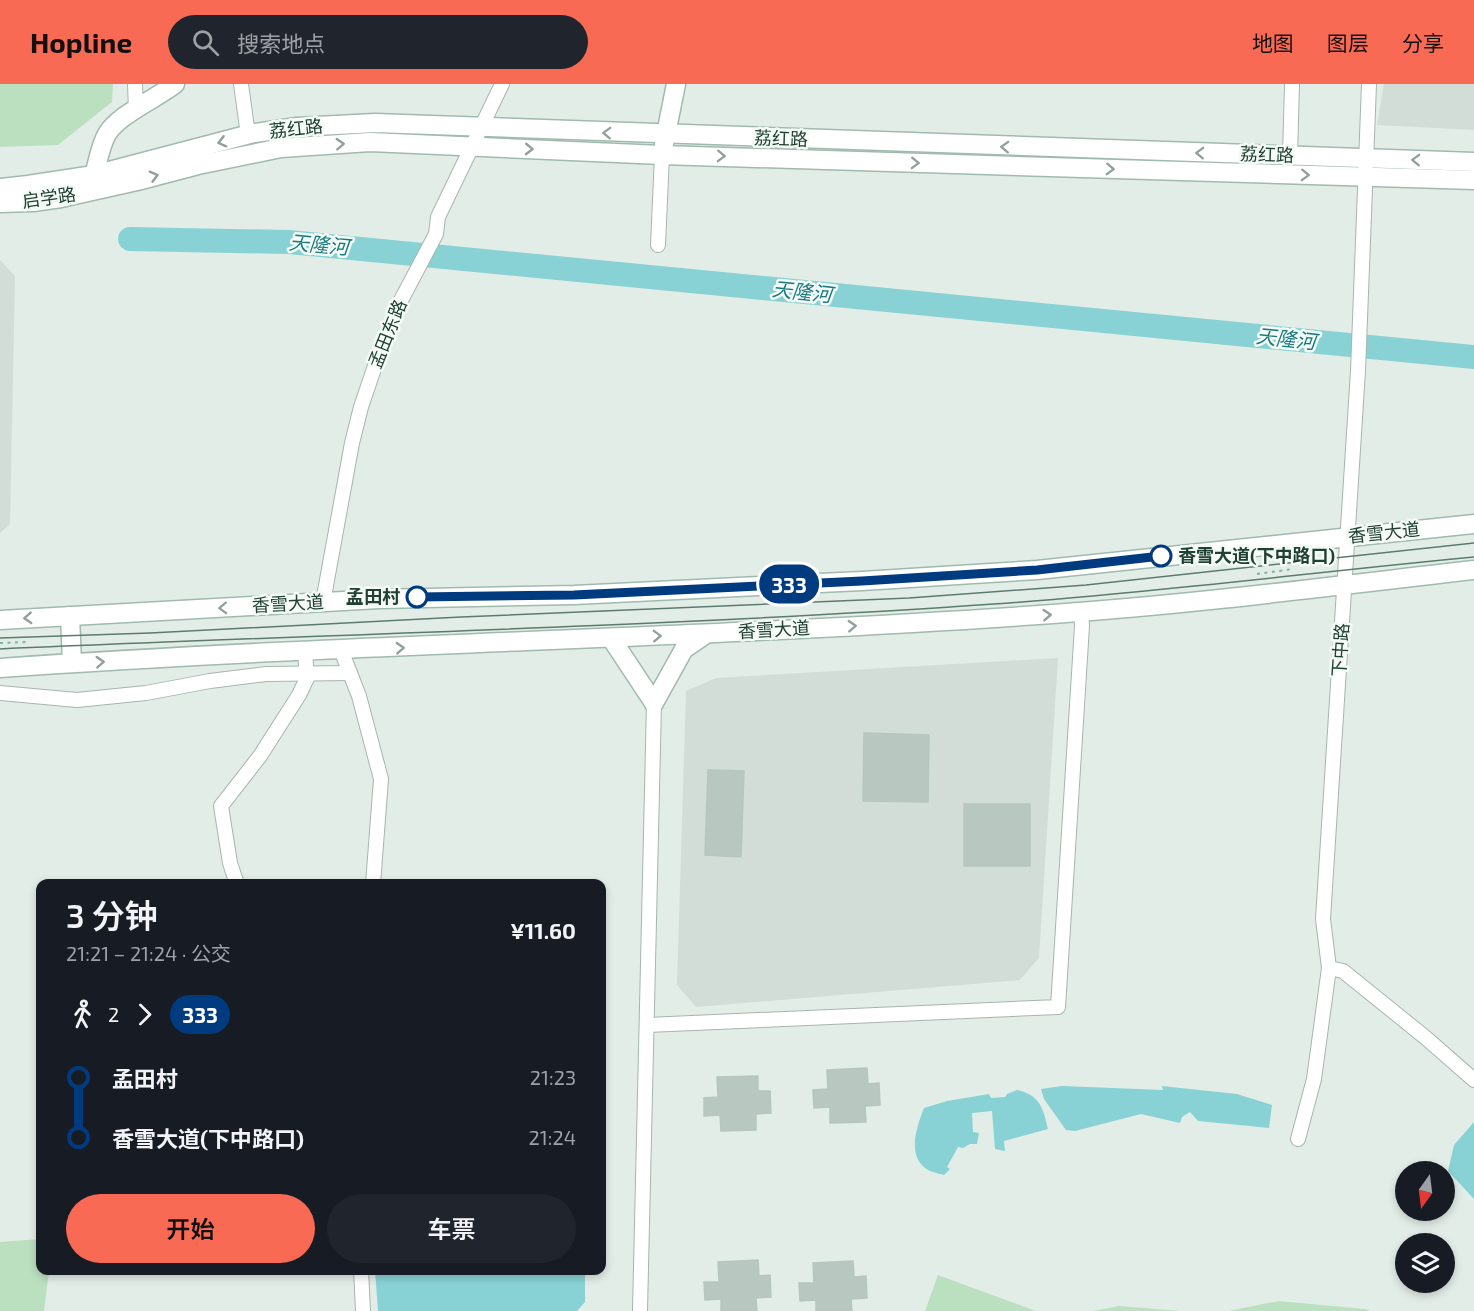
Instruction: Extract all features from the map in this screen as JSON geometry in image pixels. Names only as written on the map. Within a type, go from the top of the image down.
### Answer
[{"type":"main road","points":[[96,183],[105,137],[110,130],[175,84]]},
{"type":"main road","points":[[662,155],[676,84]]},
{"type":"main road","name":"荔红路","points":[[96,183],[248,135],[279,129],[340,124],[418,124],[665,135],[1290,156],[1366,168],[1474,180]]},
{"type":"main road","points":[[279,129],[281,148]]},
{"type":"main road","name":"荔红路","points":[[96,183],[281,148],[370,142],[662,155],[1366,168],[1474,162]]},
{"type":"main road","name":"启学路","points":[[0,188],[96,183]]},
{"type":"main road","name":"启学路","points":[[0,203],[33,202],[96,183]]},
{"type":"main road","name":"香雪大道","points":[[0,620],[323,602],[468,596],[574,595],[964,575],[1037,570],[1474,524]]},
{"type":"main road","name":"香雪大道","points":[[0,668],[707,634],[1081,612],[1150,607],[1474,570]]},
{"type":"main road","points":[[70,616],[72,663]]},
{"type":"main road","points":[[611,638],[654,703],[684,649],[707,634]]},
{"type":"street","points":[[135,84],[136,110]]},
{"type":"street","points":[[241,84],[248,135]]},
{"type":"street","name":"孟田东路","points":[[323,602],[352,443],[361,407],[399,304],[436,234],[438,217],[502,84]]},
{"type":"street","points":[[1290,156],[1292,84]]},
{"type":"street","name":"下中路","points":[[1298,1139],[1314,1079],[1329,968],[1323,919],[1358,370],[1369,84]]},
{"type":"street","points":[[658,245],[662,155]]},
{"type":"street","points":[[647,1025],[1058,1007],[1082,626],[1081,612]]},
{"type":"street","points":[[341,650],[359,696],[381,779],[373,879]]},
{"type":"street","points":[[235,879],[230,863],[220,806],[267,746],[299,695],[308,678],[305,652]]},
{"type":"street","points":[[0,693],[77,700],[146,693],[210,681],[266,674],[350,674]]},
{"type":"street","points":[[640,1311],[654,703]]},
{"type":"street","points":[[1329,968],[1343,971],[1474,1080]]},
{"type":"street","points":[[361,1275],[363,1311]]},
{"type":"path","points":[[1257,574],[1293,569]]},
{"type":"path","points":[[0,643],[27,642]]},
{"type":"shaded area","points":[[1384,84],[1474,84],[1474,130],[1377,125]]},
{"type":"shaded area","points":[[0,260],[15,276],[10,524],[0,533]]},
{"type":"shaded area","points":[[1058,658],[1039,958],[1020,980],[696,1007],[677,985],[686,691],[716,678]]},
{"type":"green space","points":[[0,84],[113,84],[112,102],[58,145],[0,147]]},
{"type":"green space","points":[[36,1239],[36,1275],[48,1275],[44,1311],[0,1311],[0,1242]]},
{"type":"green space","points":[[938,1275],[1036,1311],[925,1311]]},
{"type":"green space","points":[[1279,1301],[1365,1309],[1371,1311],[1228,1311]]},
{"type":"green space","points":[[1119,1306],[1181,1311],[1093,1311]]},
{"type":"water","points":[[1062,1086],[1163,1090],[1162,1086],[1237,1094],[1272,1105],[1269,1128],[1198,1121],[1190,1112],[1182,1117],[1180,1123],[1141,1114],[1075,1131],[1066,1130],[1044,1099],[1041,1089]]},
{"type":"water","points":[[1017,1090],[1036,1099],[1048,1129],[1004,1141],[1005,1151],[995,1149],[992,1111],[972,1113],[973,1132],[979,1133],[977,1144],[958,1147],[947,1167],[950,1169],[944,1175],[925,1168],[920,1162],[916,1155],[915,1140],[924,1108],[947,1101],[989,1094],[991,1098],[1005,1097]]},
{"type":"water","points":[[1474,1122],[1474,1199],[1455,1179],[1455,1161],[1450,1161],[1454,1145]]},
{"type":"water","points":[[375,1275],[585,1275],[585,1302],[577,1311],[378,1311]]},
{"type":"building","points":[[864,733],[929,735],[928,802],[863,801]]},
{"type":"building","points":[[708,770],[744,771],[741,857],[705,855]]},
{"type":"building","points":[[964,804],[1030,804],[1030,866],[964,866]]},
{"type":"building","points":[[867,1068],[868,1084],[879,1083],[880,1105],[865,1106],[866,1122],[830,1123],[830,1107],[814,1108],[813,1090],[828,1089],[827,1070]]},
{"type":"building","points":[[758,1076],[758,1091],[770,1091],[771,1113],[756,1114],[756,1130],[721,1131],[720,1115],[704,1116],[704,1098],[718,1097],[717,1077]]},
{"type":"building","points":[[758,1260],[759,1276],[770,1275],[771,1297],[756,1298],[757,1311],[721,1311],[721,1299],[705,1300],[704,1282],[719,1282],[718,1262]]},
{"type":"building","points":[[853,1261],[854,1277],[866,1276],[867,1298],[851,1299],[852,1311],[816,1311],[816,1300],[800,1301],[799,1283],[814,1283],[813,1263]]},
{"type":"waterway","name":"天隆河","points":[[130,239],[289,242],[1474,357]]},
{"type":"tram line","points":[[0,638],[909,598],[1086,585],[1474,543]]},
{"type":"tram line","points":[[0,649],[870,612],[1114,594],[1474,557]]},
{"type":"bus line","name":"333","points":[[417,597],[574,595],[862,581],[1037,570],[1161,556]]},
{"type":"place","name":"香雪大道(下中路口)","points":[[1161,556]]},
{"type":"place","name":"孟田村","points":[[417,597]]}]
